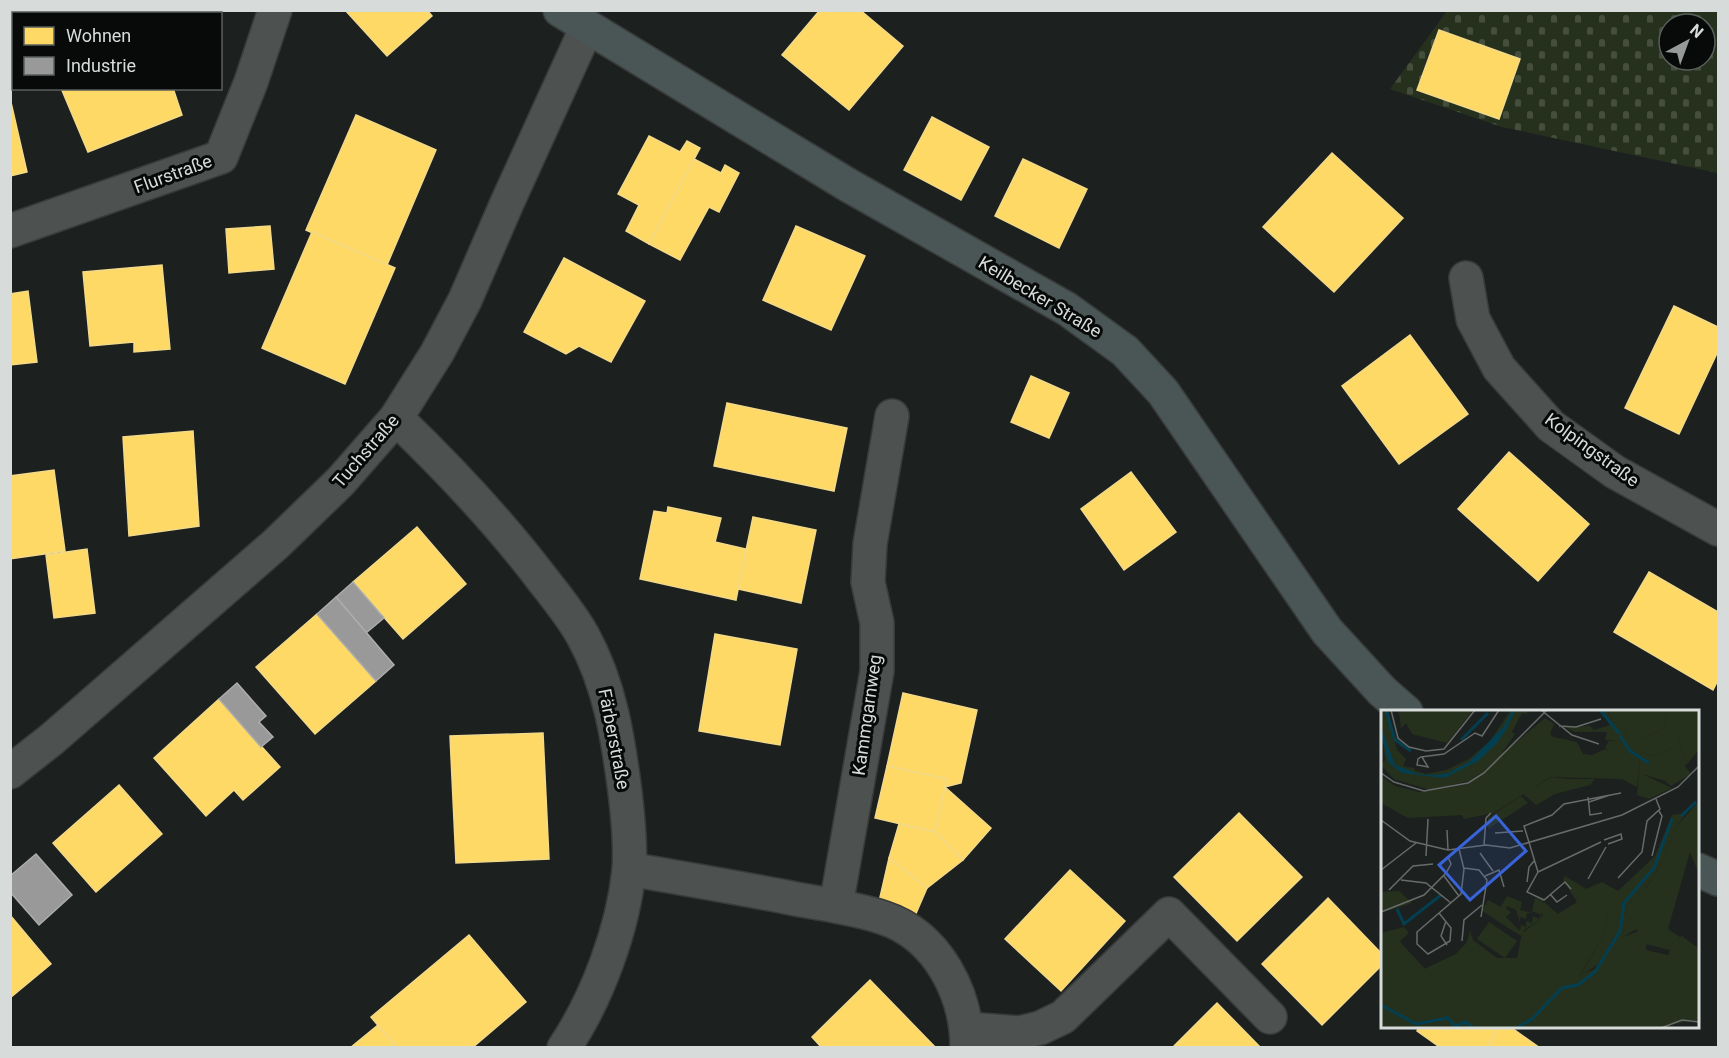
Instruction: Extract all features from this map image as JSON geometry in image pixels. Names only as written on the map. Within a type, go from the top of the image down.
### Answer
[{"type":"main road","name":"Keilbecker Straße","points":[[574,19],[848,185],[1067,309],[1125,351],[1163,392],[1327,631],[1382,691],[1405,710]]},
{"type":"main road","points":[[1699,870],[1719,879]]},
{"type":"street","name":"Flurstraße","points":[[10,231],[221,157],[251,82],[275,10]]},
{"type":"street","name":"Tuchstraße","points":[[10,772],[52,739],[277,543],[341,481],[396,418],[465,300],[507,203],[574,19]]},
{"type":"street","name":"Kolpingstraße","points":[[1466,278],[1473,319],[1499,368],[1551,426],[1615,472],[1719,529]]},
{"type":"street","name":"Kammgarnweg","points":[[836,906],[877,671],[877,623],[868,582],[870,544],[892,416]]},
{"type":"street","name":"Färberstraße","points":[[396,418],[499,525],[530,562],[582,635],[606,687],[619,745],[628,816],[629,869],[613,943],[578,1027],[564,1047]]},
{"type":"street","points":[[629,869],[836,906],[885,918],[918,938],[931,950],[950,975],[963,1006],[967,1038],[1019,1033],[1040,1028],[1063,1017],[1169,914],[1270,1017]]},
{"type":"green space","points":[[1447,11],[1718,11],[1718,173],[1502,127],[1390,89]]},
{"type":"building: Wohnen","points":[[345,10],[427,10],[432,16],[387,56]]},
{"type":"building: Wohnen","points":[[820,10],[860,10],[903,46],[849,110],[782,55]]},
{"type":"building: Wohnen","points":[[1439,30],[1520,59],[1499,119],[1417,90]]},
{"type":"building: Wohnen","points":[[62,90],[174,90],[182,115],[88,152]]},
{"type":"building: Wohnen","points":[[10,98],[27,172],[10,176]]},
{"type":"building: Wohnen","points":[[356,115],[436,150],[387,265],[306,230]]},
{"type":"building: Wohnen","points":[[932,117],[989,147],[961,200],[904,170]]},
{"type":"building: Wohnen","points":[[649,136],[680,152],[687,141],[700,148],[649,244],[626,231],[639,205],[618,194]]},
{"type":"building: Wohnen","points":[[1332,153],[1403,218],[1334,292],[1263,227]]},
{"type":"building: Wohnen","points":[[694,159],[721,173],[725,165],[739,173],[719,212],[709,207],[680,260],[649,244]]},
{"type":"building: Wohnen","points":[[1023,159],[1087,189],[1059,248],[995,216]]},
{"type":"building: Wohnen","points":[[270,226],[274,269],[229,273],[226,229]]},
{"type":"building: Wohnen","points":[[796,226],[865,256],[831,330],[763,300]]},
{"type":"building: Wohnen","points":[[312,232],[395,268],[345,384],[262,348]]},
{"type":"building: Wohnen","points":[[564,258],[645,301],[611,362],[579,346],[566,354],[524,332]]},
{"type":"building: Wohnen","points":[[162,265],[170,349],[134,352],[134,342],[90,346],[83,272]]},
{"type":"building: Wohnen","points":[[28,291],[37,362],[10,365],[10,294]]},
{"type":"building: Wohnen","points":[[1674,306],[1718,327],[1718,351],[1679,434],[1625,408]]},
{"type":"building: Wohnen","points":[[1410,335],[1468,414],[1399,464],[1342,386]]},
{"type":"building: Wohnen","points":[[1031,376],[1069,393],[1049,438],[1011,422]]},
{"type":"building: Wohnen","points":[[727,403],[847,428],[834,491],[714,466]]},
{"type":"building: Wohnen","points":[[193,431],[199,526],[129,536],[123,437]]},
{"type":"building: Wohnen","points":[[1509,452],[1589,524],[1538,581],[1458,509]]},
{"type":"building: Wohnen","points":[[54,470],[65,551],[10,559],[10,476]]},
{"type":"building: Wohnen","points":[[1131,472],[1176,532],[1124,570],[1081,509]]},
{"type":"building: Wohnen","points":[[668,507],[721,518],[715,542],[746,549],[736,600],[640,579],[654,511],[667,513]]},
{"type":"building: Wohnen","points":[[753,517],[816,530],[801,603],[738,589]]},
{"type":"building: Wohnen","points":[[417,527],[466,584],[403,639],[353,582]]},
{"type":"building: Wohnen","points":[[87,549],[95,613],[54,618],[46,555]]},
{"type":"building: Wohnen","points":[[1649,572],[1718,612],[1718,680],[1713,690],[1614,632]]},
{"type":"building: Wohnen","points":[[317,614],[376,681],[315,734],[256,667]]},
{"type":"building: Wohnen","points":[[715,634],[797,649],[780,745],[699,731]]},
{"type":"building: Wohnen","points":[[903,693],[977,710],[961,783],[945,787],[947,779],[887,766]]},
{"type":"building: Wohnen","points":[[219,699],[280,767],[243,800],[234,790],[206,816],[154,758]]},
{"type":"building: Wohnen","points":[[543,733],[549,859],[456,863],[450,736]]},
{"type":"building: Wohnen","points":[[887,766],[947,779],[935,832],[875,818]]},
{"type":"building: Wohnen","points":[[119,785],[162,834],[96,892],[53,843]]},
{"type":"building: Wohnen","points":[[945,787],[991,828],[963,860],[935,832]]},
{"type":"building: Wohnen","points":[[1239,813],[1302,877],[1237,941],[1174,877]]},
{"type":"building: Wohnen","points":[[899,824],[935,832],[963,860],[927,888],[889,858]]},
{"type":"building: Wohnen","points":[[889,858],[927,888],[914,918],[878,906]]},
{"type":"building: Wohnen","points":[[1070,870],[1125,921],[1061,991],[1005,939]]},
{"type":"building: Wohnen","points":[[1328,898],[1381,953],[1381,966],[1322,1025],[1262,964]]},
{"type":"building: Wohnen","points":[[10,915],[51,964],[10,998]]},
{"type":"building: Wohnen","points":[[469,935],[526,1002],[472,1048],[397,1048],[371,1017]]},
{"type":"building: Wohnen","points":[[870,980],[936,1048],[822,1048],[812,1037]]},
{"type":"building: Wohnen","points":[[1217,1003],[1261,1048],[1172,1048]]},
{"type":"building: Wohnen","points":[[378,1025],[397,1048],[350,1048]]},
{"type":"building: Wohnen","points":[[1418,1028],[1499,1028],[1486,1048],[1441,1048],[1417,1031]]},
{"type":"building: Wohnen","points":[[1499,1028],[1512,1028],[1540,1048],[1486,1048]]},
{"type":"building: Industrie","points":[[353,582],[384,618],[366,633],[336,597]]},
{"type":"building: Industrie","points":[[336,597],[394,665],[376,681],[317,614]]},
{"type":"building: Industrie","points":[[237,683],[266,716],[259,722],[273,737],[261,747],[219,699]]},
{"type":"building: Industrie","points":[[36,854],[72,895],[39,925],[10,892],[10,876]]}]
